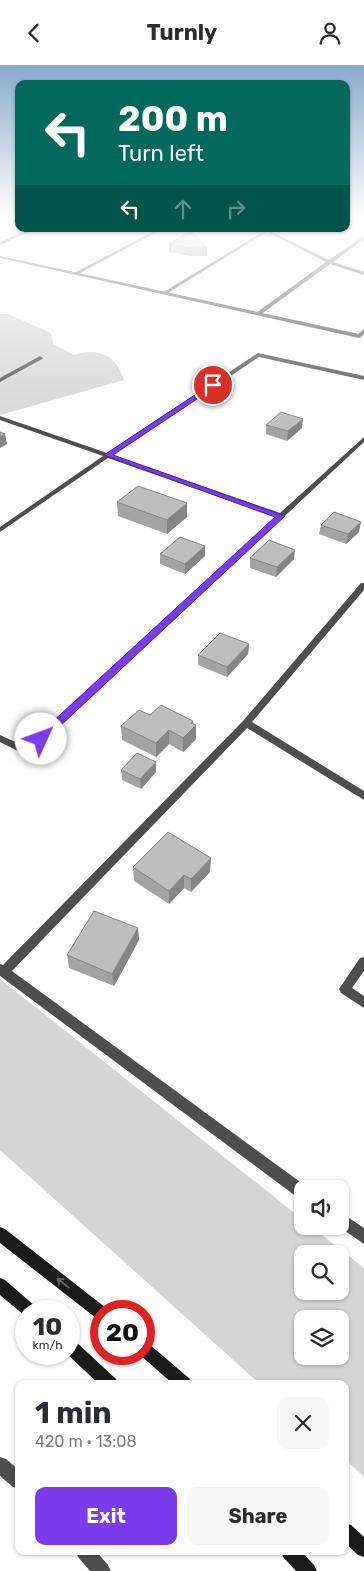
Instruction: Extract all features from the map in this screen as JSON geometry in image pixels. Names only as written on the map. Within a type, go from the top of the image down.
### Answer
[{"type":"main road","points":[[0,1234],[90,1304]]},
{"type":"main road","points":[[0,1285],[17,1300]]},
{"type":"main road","points":[[80,1355],[107,1380]]},
{"type":"main road","points":[[155,1358],[180,1380]]},
{"type":"main road","points":[[349,1535],[364,1549]]},
{"type":"main road","points":[[293,1555],[308,1571]]},
{"type":"street","points":[[139,287],[359,336],[364,331]]},
{"type":"street","points":[[164,293],[173,287]]},
{"type":"street","points":[[258,314],[294,287]]},
{"type":"street","points":[[0,530],[107,455],[258,355],[364,378]]},
{"type":"street","points":[[0,380],[40,358]]},
{"type":"street","points":[[0,418],[281,516]]},
{"type":"street","points":[[0,738],[26,752],[364,439]]},
{"type":"street","points":[[294,1185],[2,970],[246,723],[364,585]]},
{"type":"street","points":[[246,723],[364,796]]},
{"type":"street","points":[[364,962],[345,989],[364,1003]]},
{"type":"street","points":[[349,1226],[364,1237]]},
{"type":"street","points":[[0,1465],[15,1478]]},
{"type":"street","points":[[88,1555],[102,1571]]},
{"type":"shaded area","points":[[0,314],[8,314],[51,333],[53,344],[74,355],[91,352],[105,355],[116,364],[124,380],[0,415]]},
{"type":"shaded area","points":[[0,979],[294,1213],[294,1235],[322,1235],[335,1245],[294,1245],[294,1300],[349,1300],[349,1256],[364,1268],[364,1477],[349,1463],[349,1380],[256,1380],[0,1150]]},
{"type":"building","points":[[281,412],[303,419],[288,431],[266,425]]},
{"type":"building","points":[[138,486],[187,503],[167,520],[117,502]]},
{"type":"building","points":[[334,512],[361,522],[348,534],[321,525]]},
{"type":"building","points":[[180,537],[205,546],[185,564],[160,554]]},
{"type":"building","points":[[269,540],[295,550],[277,567],[250,558]]},
{"type":"building","points":[[220,633],[249,644],[227,667],[198,655]]},
{"type":"building","points":[[161,705],[193,721],[191,723],[196,725],[183,738],[169,730],[156,743],[121,726],[139,710],[150,715]]},
{"type":"building","points":[[137,753],[156,762],[140,779],[121,770]]},
{"type":"building","points":[[168,832],[211,858],[191,879],[184,875],[169,891],[133,867]]},
{"type":"building","points":[[94,911],[138,928],[112,974],[67,955]]},
{"type":"route","points":[[41,739],[281,516],[107,455],[213,385]]}]
